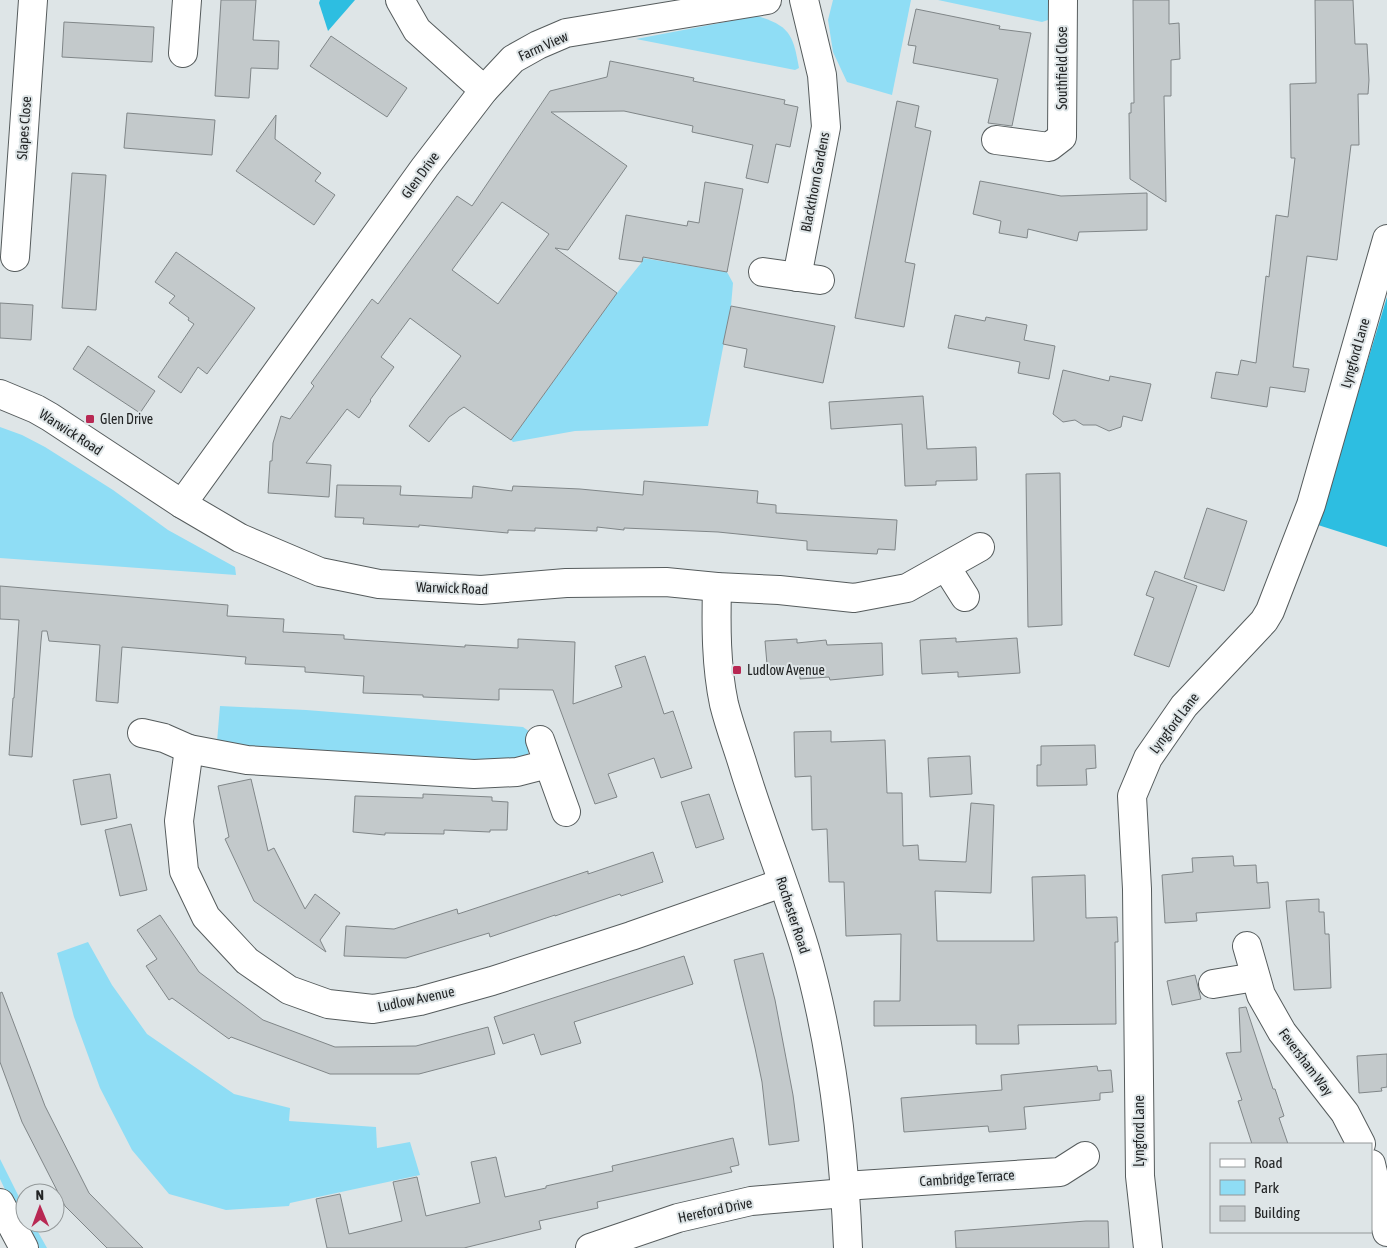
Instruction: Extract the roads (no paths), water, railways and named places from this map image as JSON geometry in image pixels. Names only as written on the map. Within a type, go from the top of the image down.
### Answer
[{"type":"street","name":"Slapes Close","points":[[15,256],[33,0]]},
{"type":"street","points":[[183,54],[187,0]]},
{"type":"street","points":[[400,0],[416,30],[484,90]]},
{"type":"street","name":"Farm View","points":[[484,90],[513,59],[538,45],[566,33],[767,0]]},
{"type":"street","name":"Blackthorn Gardens","points":[[763,272],[809,278],[826,127],[822,75],[804,0]]},
{"type":"street","name":"Southfield Close","points":[[996,140],[1049,147],[1071,143],[1063,0]]},
{"type":"street","name":"Glen Drive","points":[[182,504],[425,167],[484,90]]},
{"type":"street","name":"Lyngford Lane","points":[[1148,1248],[1140,1176],[1137,889],[1132,796],[1148,758],[1184,706],[1264,620],[1270,611],[1311,505],[1387,239]]},
{"type":"street","name":"Warwick Road","points":[[0,394],[50,417],[182,504],[240,538],[320,572],[379,584],[481,590],[566,583],[666,582],[779,590],[854,598],[907,588],[980,547]]},
{"type":"street","points":[[946,567],[965,597]]},
{"type":"street","name":"Rochester Road","points":[[717,587],[716,642],[724,703],[747,780],[804,947],[830,1055],[848,1248]]},
{"type":"street","points":[[142,733],[164,738],[189,749],[247,760],[474,774],[517,772],[544,752],[566,812]]},
{"type":"street","name":"Ludlow Avenue","points":[[189,749],[179,821],[184,871],[206,917],[247,960],[288,990],[328,1004],[373,1009],[420,1001],[492,981],[621,939],[782,883]]},
{"type":"street","name":"Feversham Way","points":[[1247,946],[1261,995],[1282,1032],[1344,1114],[1360,1143]]},
{"type":"street","points":[[1213,984],[1255,977]]},
{"type":"street","name":"Cambridge Terrace","points":[[844,1190],[1060,1172],[1085,1156]]},
{"type":"street","points":[[1372,1168],[1387,1232]]},
{"type":"street","name":"Hereford Drive","points":[[590,1248],[678,1218],[751,1202],[844,1190]]},
{"type":"street","points":[[0,1203],[24,1248]]},
{"type":"place","name":"Glen Drive","points":[[90,419]]},
{"type":"place","name":"Ludlow Avenue","points":[[737,670]]}]
